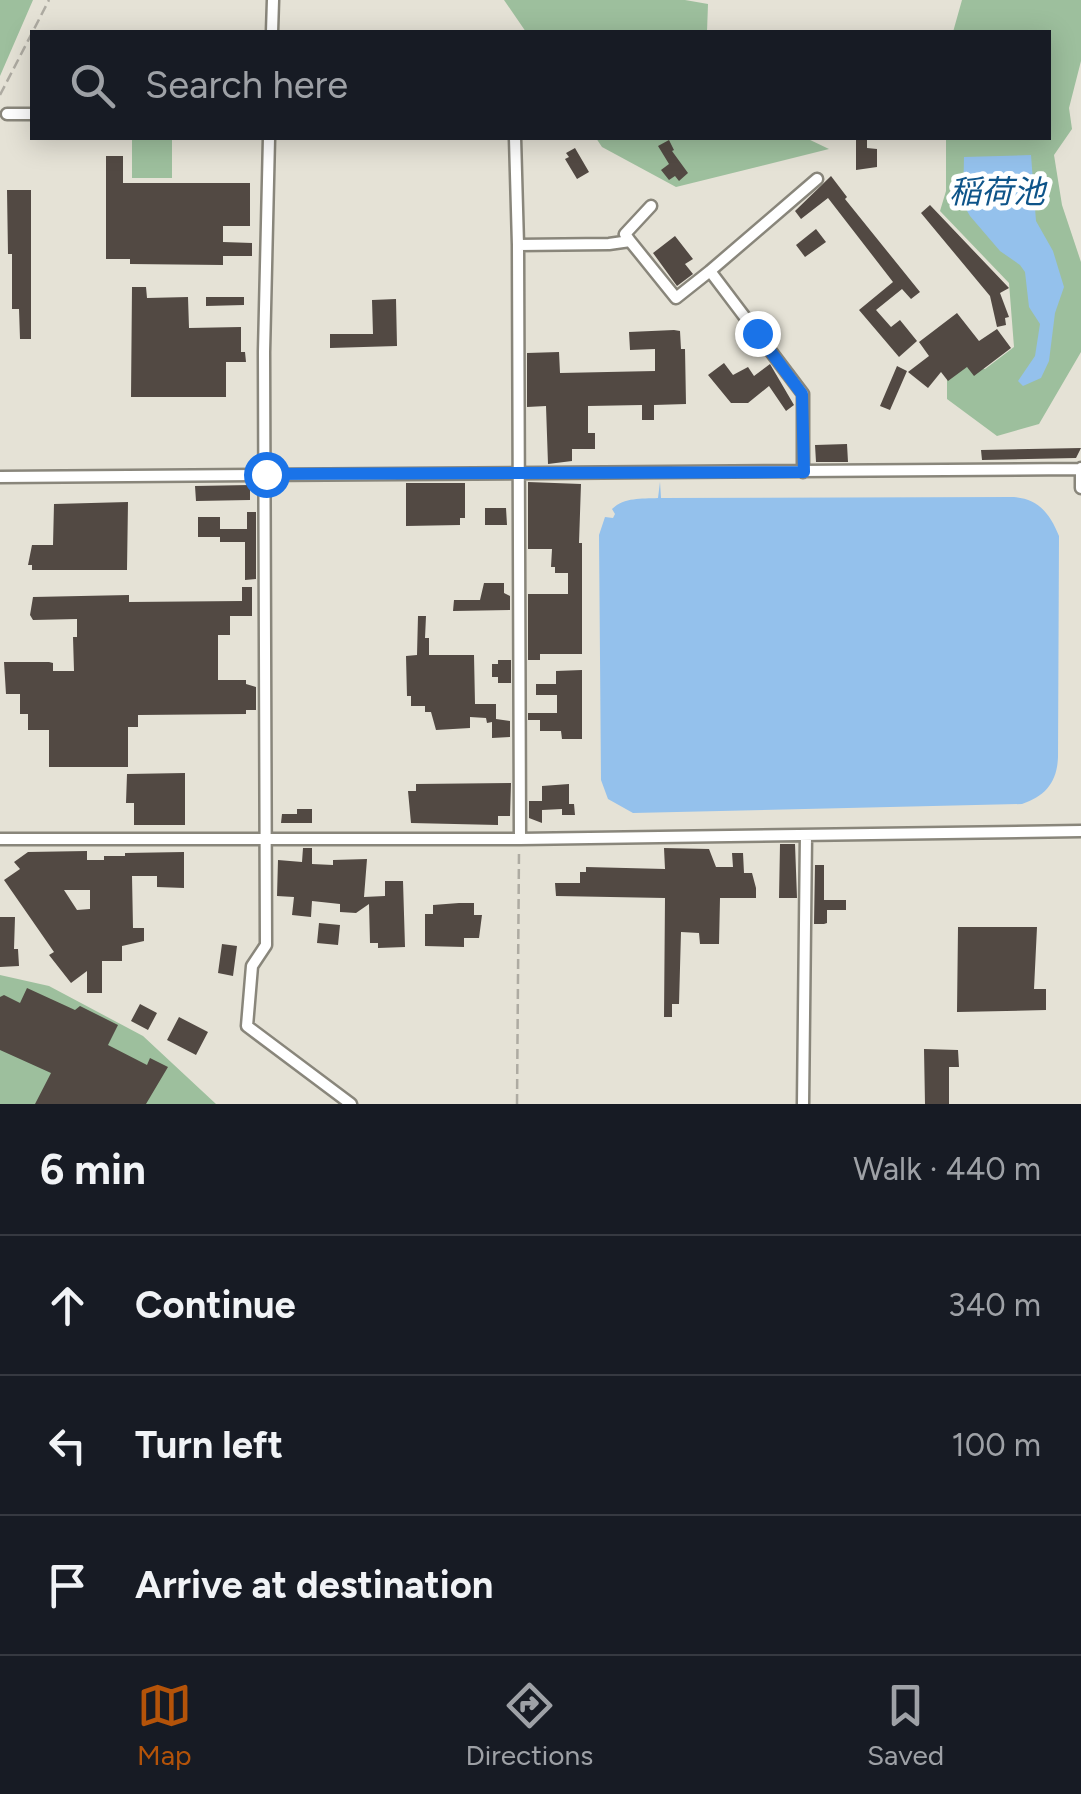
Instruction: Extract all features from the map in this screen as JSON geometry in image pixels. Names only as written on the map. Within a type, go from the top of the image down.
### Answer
[{"type":"street","points":[[272,30],[273,0]]},
{"type":"street","points":[[7,114],[30,114]]},
{"type":"street","points":[[269,140],[264,352],[266,945],[252,966],[247,1026],[351,1104]]},
{"type":"street","points":[[515,140],[520,839]]},
{"type":"street","points":[[651,206],[625,234],[676,298],[817,179]]},
{"type":"street","points":[[518,245],[630,241]]},
{"type":"street","points":[[710,270],[802,394],[804,472]]},
{"type":"street","points":[[0,478],[1081,469],[1081,488]]},
{"type":"street","points":[[0,839],[520,839],[1081,831]]},
{"type":"street","points":[[803,1104],[806,836]]},
{"type":"path","points":[[34,30],[49,0]]},
{"type":"path","points":[[0,95],[30,37]]},
{"type":"path","points":[[518,1104],[520,839]]},
{"type":"green space","points":[[0,0],[33,0],[0,76]]},
{"type":"green space","points":[[504,0],[685,0],[708,4],[707,30],[525,30]]},
{"type":"green space","points":[[962,0],[1081,0],[1081,61],[1069,108],[1072,129],[1054,155],[1062,205],[1081,262],[1081,352],[1039,424],[997,436],[947,399],[947,365],[985,369],[1014,347],[1009,283],[940,211],[946,191],[946,140],[1051,140],[1051,30],[954,30]]},
{"type":"green space","points":[[132,140],[172,140],[172,178],[132,178]]},
{"type":"green space","points":[[597,140],[810,140],[829,149],[676,187],[602,147]]},
{"type":"green space","points":[[0,975],[49,986],[143,1036],[216,1104],[0,1104]]},
{"type":"water","name":"稲荷池","points":[[1031,155],[1036,221],[1053,251],[1064,287],[1055,313],[1049,361],[1041,378],[1023,386],[1018,381],[1035,356],[1040,324],[1029,307],[1025,272],[1000,251],[963,204],[964,157]]},
{"type":"water","points":[[660,482],[661,498],[1014,497],[1037,504],[1059,536],[1058,757],[1048,787],[1022,804],[633,813],[608,799],[601,780],[599,535],[605,517],[613,518],[615,514],[612,509],[628,501],[658,498]]},
{"type":"building","points":[[669,140],[688,173],[679,181],[675,176],[669,180],[661,170],[669,164],[658,146]]},
{"type":"building","points":[[856,140],[867,140],[867,148],[877,149],[877,167],[856,170]]},
{"type":"building","points":[[575,148],[589,172],[577,179],[565,159],[569,157],[566,153]]},
{"type":"building","points":[[106,156],[123,156],[123,183],[250,183],[250,226],[223,226],[223,242],[252,243],[252,256],[223,256],[223,265],[130,264],[130,259],[106,259]]},
{"type":"building","points":[[831,176],[920,292],[911,299],[902,289],[876,310],[891,327],[900,320],[917,341],[899,357],[859,310],[893,282],[828,198],[801,219],[795,211]]},
{"type":"building","points":[[7,190],[31,190],[31,339],[20,339],[19,309],[12,309]]},
{"type":"building","points":[[930,205],[1009,288],[1000,293],[1009,317],[1005,318],[1006,325],[997,327],[990,296],[921,213]]},
{"type":"building","points":[[816,229],[826,242],[805,257],[796,245]]},
{"type":"building","points":[[675,236],[693,259],[685,264],[693,274],[677,286],[653,253]]},
{"type":"building","points":[[132,287],[146,287],[147,298],[188,297],[189,328],[241,327],[241,352],[245,352],[246,362],[226,362],[226,397],[131,397]]},
{"type":"building","points":[[206,297],[244,297],[244,305],[206,306]]},
{"type":"building","points":[[396,299],[397,346],[330,348],[330,334],[373,334],[372,300]]},
{"type":"building","points":[[957,313],[979,341],[997,329],[1011,348],[974,376],[967,367],[948,381],[941,372],[928,388],[908,372],[929,356],[919,342]]},
{"type":"building","points":[[680,331],[681,349],[685,349],[686,404],[654,405],[654,420],[642,420],[642,405],[588,406],[588,433],[595,433],[595,449],[572,449],[572,461],[548,464],[546,406],[527,407],[527,353],[559,352],[560,373],[655,371],[655,349],[630,350],[629,332]]},
{"type":"building","points":[[724,363],[733,375],[748,367],[754,376],[770,364],[794,405],[786,411],[769,386],[748,403],[731,403],[708,375]]},
{"type":"building","points":[[897,366],[907,371],[890,410],[880,406]]},
{"type":"building","points":[[847,444],[848,462],[816,462],[815,445]]},
{"type":"building","points":[[1081,448],[1076,458],[982,460],[981,450]]},
{"type":"building","points":[[528,482],[581,484],[582,654],[540,654],[540,660],[528,660],[528,594],[568,594],[568,573],[555,573],[555,567],[551,567],[552,549],[528,549]]},
{"type":"building","points":[[406,483],[465,483],[465,518],[460,518],[460,525],[406,526]]},
{"type":"building","points":[[250,485],[250,500],[196,501],[195,486]]},
{"type":"building","points":[[128,502],[127,570],[32,570],[32,565],[28,565],[32,545],[53,545],[54,504]]},
{"type":"building","points":[[485,508],[506,508],[507,525],[485,525]]},
{"type":"building","points":[[247,512],[256,512],[256,579],[245,580],[245,542],[198,537],[198,517],[220,517],[220,529],[247,529]]},
{"type":"building","points":[[484,583],[504,583],[504,593],[510,596],[510,610],[453,611],[454,600],[480,600]]},
{"type":"building","points":[[242,587],[252,587],[252,616],[230,616],[230,635],[218,635],[218,680],[246,680],[246,684],[256,687],[256,710],[246,710],[246,714],[138,715],[138,727],[128,727],[128,767],[49,767],[49,730],[28,730],[28,714],[20,714],[20,694],[6,694],[4,662],[49,662],[53,663],[53,671],[74,671],[77,619],[33,620],[33,597],[129,595],[129,602],[242,601]]},
{"type":"building","points":[[418,616],[426,616],[429,655],[474,655],[475,704],[496,704],[496,719],[510,721],[510,737],[492,738],[492,722],[487,723],[486,718],[470,717],[470,728],[436,730],[425,706],[411,706],[406,656],[417,655]]},
{"type":"building","points":[[498,660],[511,660],[511,683],[498,683],[498,677],[492,677],[492,664],[498,664]]},
{"type":"building","points":[[582,670],[582,739],[562,739],[561,731],[540,731],[540,720],[528,720],[528,713],[557,713],[557,695],[536,695],[536,684],[556,684],[556,671]]},
{"type":"building","points":[[185,773],[185,825],[134,825],[134,803],[126,803],[127,774]]},
{"type":"building","points":[[511,783],[510,816],[498,816],[498,825],[411,823],[408,791],[416,791],[416,784]]},
{"type":"building","points":[[569,784],[569,804],[574,804],[575,815],[562,815],[562,809],[542,810],[542,823],[529,818],[529,801],[542,801],[542,786]]},
{"type":"building","points":[[297,809],[312,809],[312,823],[281,823],[282,814],[297,814]]},
{"type":"building","points":[[780,844],[795,844],[797,898],[779,898]]},
{"type":"building","points":[[303,848],[312,848],[312,864],[367,859],[364,897],[385,896],[385,881],[403,881],[405,947],[378,948],[378,943],[370,943],[369,904],[356,913],[340,912],[340,904],[312,901],[311,917],[292,915],[294,897],[277,896],[278,860],[302,862]]},
{"type":"building","points":[[664,848],[709,849],[716,867],[733,867],[732,853],[743,853],[744,873],[752,873],[756,888],[756,898],[720,898],[719,944],[700,944],[699,933],[681,932],[679,1004],[672,1004],[672,1017],[664,1017],[665,898],[556,896],[555,883],[580,883],[580,872],[586,872],[586,867],[665,869]]},
{"type":"building","points":[[87,851],[87,860],[104,860],[104,856],[125,853],[184,852],[184,888],[157,887],[157,876],[132,876],[133,928],[144,928],[144,941],[122,946],[122,961],[102,961],[102,993],[87,993],[87,971],[71,983],[49,955],[54,952],[4,880],[20,869],[14,862],[28,852]],"holes":[[[64,890],[90,890],[90,909],[77,910]]]},
{"type":"building","points":[[815,865],[824,865],[824,900],[846,900],[846,910],[827,910],[824,924],[814,924]]},
{"type":"building","points":[[474,903],[474,915],[482,915],[479,938],[464,938],[464,947],[425,946],[425,914],[433,914],[433,905]]},
{"type":"building","points":[[0,917],[15,917],[14,949],[18,949],[19,966],[0,967]]},
{"type":"building","points":[[319,923],[340,925],[338,945],[317,943]]},
{"type":"building","points":[[958,927],[1037,927],[1034,989],[1046,989],[1046,1010],[957,1012]]},
{"type":"building","points":[[222,944],[237,946],[233,976],[218,973]]},
{"type":"building","points":[[27,988],[75,1010],[80,1006],[118,1025],[108,1045],[147,1065],[150,1058],[168,1067],[146,1104],[35,1104],[51,1073],[0,1050],[0,997],[4,995],[20,1003]]},
{"type":"building","points":[[140,1004],[157,1013],[148,1030],[131,1021]]},
{"type":"building","points":[[179,1017],[208,1032],[196,1055],[167,1040]]},
{"type":"building","points":[[924,1049],[958,1050],[959,1067],[949,1067],[949,1104],[925,1104]]},
{"type":"route","points":[[266,474],[804,472],[802,394],[757,333]]}]
